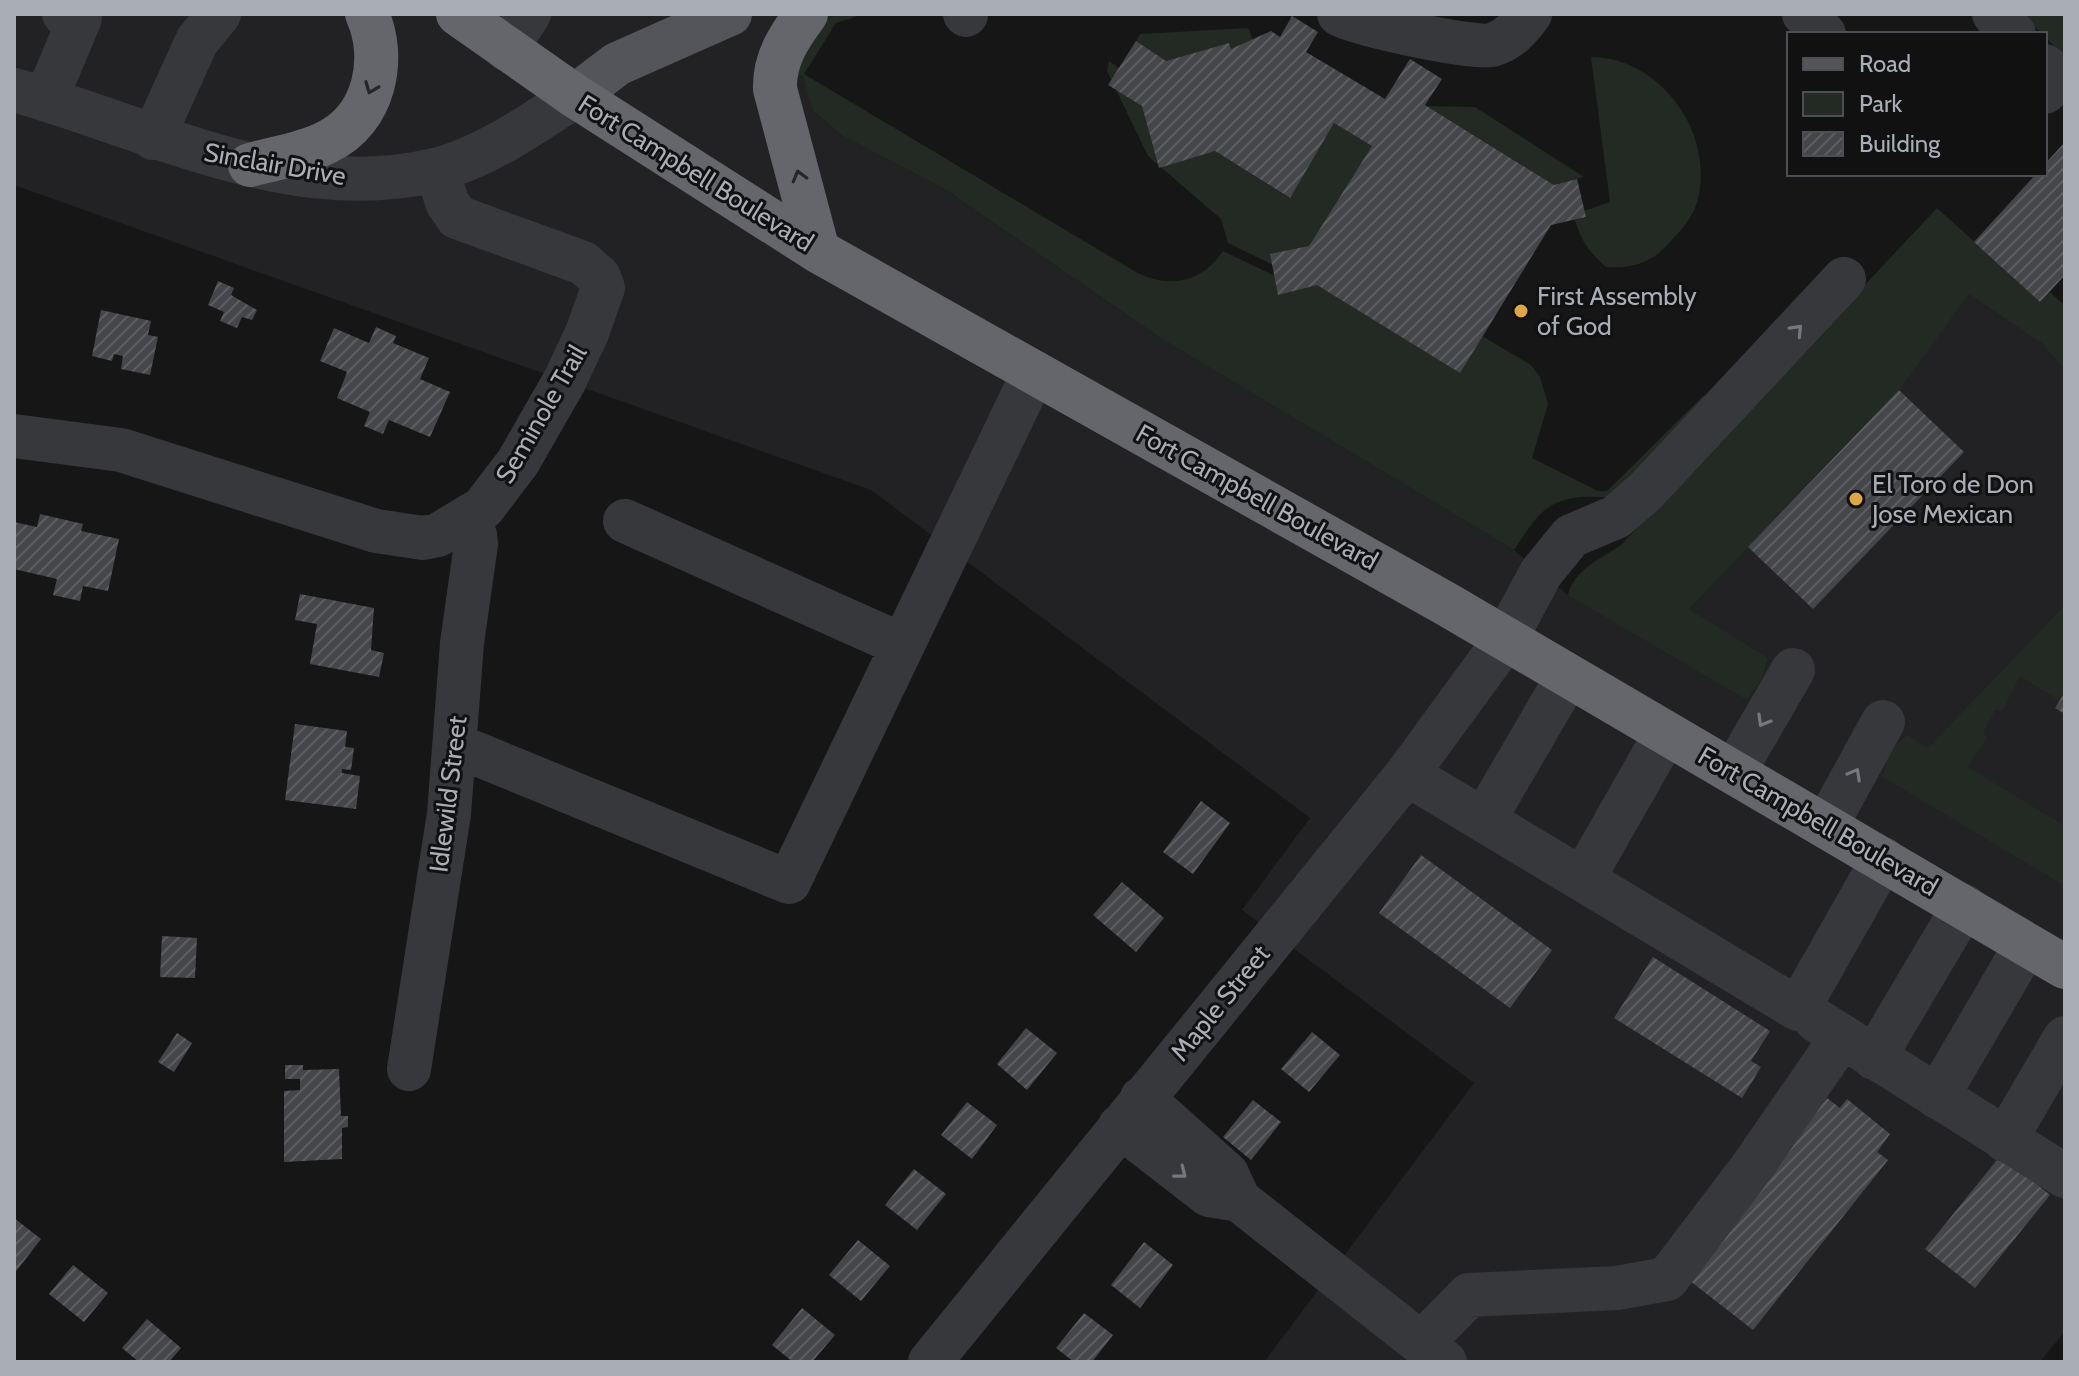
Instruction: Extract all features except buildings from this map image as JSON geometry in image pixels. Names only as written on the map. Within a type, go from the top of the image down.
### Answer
[{"type":"highway","points":[[250,165],[328,142],[355,118],[373,88],[380,53],[367,14]]},
{"type":"highway","name":"Fort Campbell Boulevard","points":[[458,14],[517,32],[575,96],[818,251],[1568,676],[2065,967]]},
{"type":"highway","points":[[806,14],[788,40],[775,71],[775,89],[818,251]]},
{"type":"main road","points":[[575,96],[617,64],[730,14]]},
{"type":"street","points":[[30,94],[80,18],[64,14]]},
{"type":"street","points":[[153,138],[197,41],[219,14]]},
{"type":"street","points":[[1339,14],[1371,27],[1489,46],[1517,32],[1530,14]]},
{"type":"street","points":[[1804,14],[1822,32]]},
{"type":"street","points":[[1994,14],[2012,32]]},
{"type":"street","points":[[2047,68],[2058,79],[2047,90]]},
{"type":"street","name":"Sinclair Drive","points":[[30,94],[153,138],[250,165],[354,180],[437,170],[529,127],[575,96]]},
{"type":"street","name":"Seminole Trail","points":[[14,436],[121,450],[376,531],[423,538],[464,521],[483,508],[538,428],[587,333],[603,288],[599,277],[583,263],[457,217],[447,202],[437,170]]},
{"type":"street","name":"Maple Street","points":[[930,1362],[1407,774],[1505,640],[1537,578],[1571,536],[1616,517],[1645,492],[1844,279]]},
{"type":"street","points":[[455,745],[789,882],[900,644],[1034,372]]},
{"type":"street","name":"Idlewild Street","points":[[409,1069],[449,814],[462,643],[476,544],[475,535],[464,521]]},
{"type":"street","points":[[625,521],[900,644]]},
{"type":"street","points":[[1734,772],[1793,670]]},
{"type":"street","points":[[1484,820],[1568,676]]},
{"type":"street","points":[[1826,826],[1883,722]]},
{"type":"street","points":[[1583,879],[1666,733]]},
{"type":"street","points":[[1407,774],[1798,1009],[2065,1176]]},
{"type":"street","points":[[1798,1009],[1883,859]]},
{"type":"street","points":[[1131,1112],[1227,1174],[1239,1200],[1434,1353],[1469,1295],[1617,1288],[1667,1279],[1752,1167],[1858,1047],[1964,906]]},
{"type":"street","points":[[1937,1097],[2026,945]]},
{"type":"street","points":[[2005,1140],[2065,1038]]},
{"type":"shaded area","points":[[14,14],[837,14],[816,25],[792,79],[804,76],[813,111],[843,136],[946,190],[1162,339],[1514,550],[1568,595],[1965,264],[2065,338],[2065,1331],[2040,1362],[1264,1362],[1474,1083],[1242,910],[1310,818],[871,490],[14,185]]},
{"type":"green space","points":[[837,14],[864,14],[836,23],[804,74],[1136,272],[1161,280],[1184,280],[1205,270],[1223,251],[1275,276],[1317,285],[1482,336],[1531,365],[1540,377],[1548,404],[1532,458],[1598,491],[1607,491],[1703,396],[1709,395],[1619,494],[1581,497],[1557,503],[1541,514],[1514,550],[1162,339],[946,190],[843,136],[813,111],[803,76],[791,79],[816,25]]},
{"type":"green space","points":[[2021,14],[2065,14],[2065,56],[2047,39],[2047,32],[2040,32]]},
{"type":"green space","points":[[1248,28],[1253,40],[1231,49],[1229,43],[1166,61],[1136,41],[1140,34]]},
{"type":"green space","points":[[1591,57],[1615,60],[1638,69],[1658,83],[1675,101],[1688,122],[1697,145],[1701,169],[1697,201],[1680,230],[1650,259],[1625,267],[1606,267],[1587,246],[1575,220],[1586,217],[1584,211],[1610,202]]},
{"type":"green space","points":[[1109,61],[1119,68],[1117,80],[1142,106],[1161,165],[1215,151],[1289,198],[1334,123],[1372,146],[1309,246],[1273,265],[1228,243],[1221,219],[1148,156],[1107,71]]},
{"type":"green space","points":[[1427,106],[1475,107],[1584,177],[1554,185]]},
{"type":"green space","points":[[1937,208],[2040,301],[2050,292],[2065,306],[2065,370],[2043,344],[1969,294],[1899,390],[1689,609],[1768,658],[1762,678],[1747,700],[1568,595],[1582,571],[1621,545]]},
{"type":"green space","points":[[2065,605],[2065,692],[2060,701],[2020,676],[2002,711],[1995,710],[1983,733],[1987,738],[1968,767],[2065,826],[2065,886],[1883,777],[1889,751],[1907,735],[1928,748]]},
{"type":"place","name":"First Assembly of God","points":[[1521,311]]},
{"type":"place","name":"El Toro de Don Jose Mexican","points":[[1856,499]]}]
